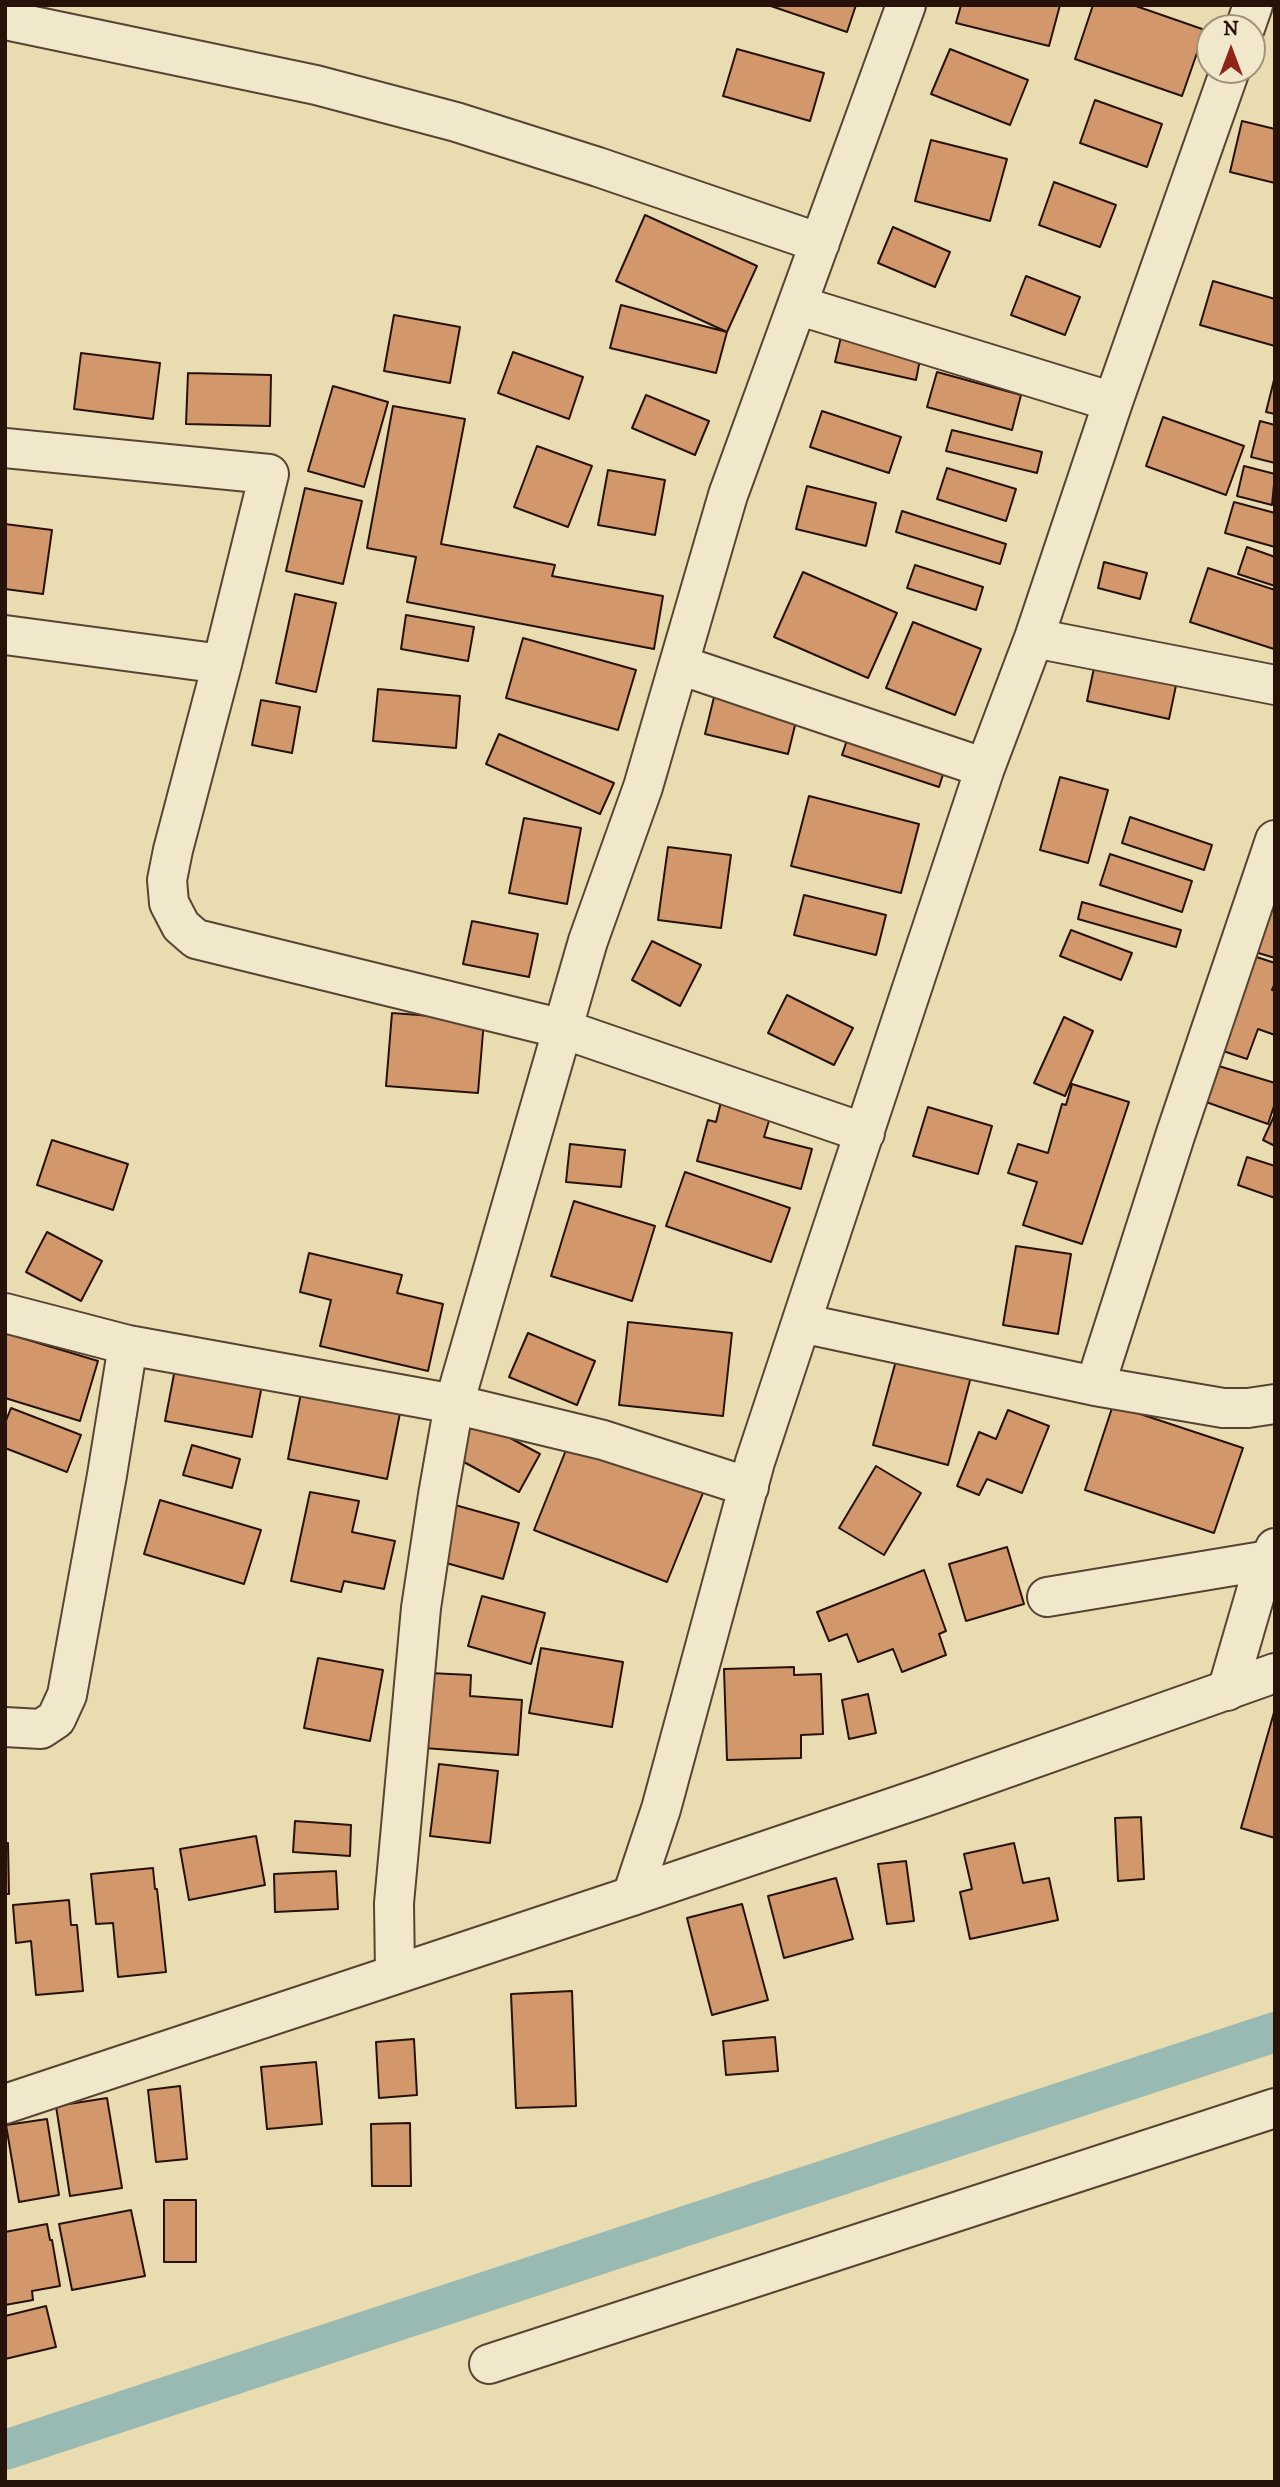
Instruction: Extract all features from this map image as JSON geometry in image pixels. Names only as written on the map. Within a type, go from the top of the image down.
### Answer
[{"type":"street","points":[[7,5],[5,19],[316,85],[456,122],[820,243]]},
{"type":"street","points":[[396,1973],[394,1903],[421,1608],[454,1404],[588,941],[643,787],[728,495],[906,5]]},
{"type":"street","points":[[632,1896],[661,1809],[749,1487],[801,1323],[985,768],[1034,638],[1113,402],[1225,84]]},
{"type":"street","points":[[797,305],[1113,402]]},
{"type":"street","points":[[5,448],[269,474],[167,880],[169,903],[181,926],[196,939],[563,1030],[866,1133]]},
{"type":"street","points":[[5,635],[222,664]]},
{"type":"street","points":[[1034,638],[1275,685]]},
{"type":"street","points":[[680,665],[985,768]]},
{"type":"street","points":[[1095,1386],[1180,1120],[1275,840]]},
{"type":"street","points":[[5,1313],[128,1345],[454,1404],[603,1440],[749,1487]]},
{"type":"street","points":[[801,1323],[1095,1386],[1223,1408],[1275,1404]]},
{"type":"street","points":[[5,1727],[41,1729],[56,1719],[67,1695],[128,1345]]},
{"type":"street","points":[[1047,1597],[1269,1564],[1227,1691]]},
{"type":"street","points":[[5,2104],[632,1896],[1275,1673]]},
{"type":"street","points":[[489,2364],[1275,2108]]},
{"type":"building","points":[[768,5],[856,5],[847,32]]},
{"type":"building","points":[[961,5],[1060,5],[1049,46],[956,23]]},
{"type":"building","points":[[1093,5],[1133,5],[1196,27],[1196,56],[1182,96],[1075,59]]},
{"type":"building","points":[[737,49],[824,73],[810,121],[723,96]]},
{"type":"building","points":[[950,49],[1028,80],[1010,125],[931,94]]},
{"type":"building","points":[[1095,100],[1162,124],[1147,167],[1080,143]]},
{"type":"building","points":[[1242,121],[1275,129],[1275,183],[1230,172]]},
{"type":"building","points":[[931,140],[1007,159],[990,221],[915,201]]},
{"type":"building","points":[[1054,182],[1116,205],[1100,247],[1039,225]]},
{"type":"building","points":[[645,215],[757,266],[727,332],[616,281]]},
{"type":"building","points":[[893,227],[950,252],[935,287],[878,263]]},
{"type":"building","points":[[1026,276],[1080,297],[1065,335],[1011,315]]},
{"type":"building","points":[[1213,281],[1275,299],[1275,346],[1200,325]]},
{"type":"building","points":[[621,305],[727,332],[716,373],[610,348]]},
{"type":"building","points":[[394,315],[460,327],[450,383],[384,371]]},
{"type":"building","points":[[841,337],[921,354],[916,380],[835,362]]},
{"type":"building","points":[[513,352],[583,377],[569,419],[498,393]]},
{"type":"building","points":[[81,353],[160,363],[153,419],[74,409]]},
{"type":"building","points":[[937,372],[1021,395],[1012,430],[927,407]]},
{"type":"building","points":[[188,373],[271,375],[270,426],[186,424]]},
{"type":"building","points":[[1275,376],[1275,414],[1266,412]]},
{"type":"building","points":[[333,386],[388,402],[364,487],[308,471]]},
{"type":"building","points":[[646,395],[709,421],[695,455],[632,428]]},
{"type":"building","points":[[393,406],[465,419],[441,544],[555,565],[552,576],[663,596],[654,649],[407,602],[416,557],[367,548]]},
{"type":"building","points":[[822,411],[901,437],[889,473],[810,447]]},
{"type":"building","points":[[1163,417],[1244,446],[1226,495],[1146,466]]},
{"type":"building","points":[[1260,421],[1275,425],[1275,463],[1251,457]]},
{"type":"building","points":[[952,430],[1042,452],[1037,473],[946,451]]},
{"type":"building","points":[[537,446],[592,466],[568,527],[514,507]]},
{"type":"building","points":[[1244,466],[1275,474],[1272,505],[1237,496]]},
{"type":"building","points":[[947,468],[1016,489],[1006,521],[937,499]]},
{"type":"building","points":[[608,470],[665,480],[655,535],[598,525]]},
{"type":"building","points":[[807,486],[876,503],[866,546],[796,529]]},
{"type":"building","points":[[305,488],[362,501],[343,584],[286,571]]},
{"type":"building","points":[[1234,502],[1275,513],[1275,547],[1225,533]]},
{"type":"building","points":[[902,511],[1006,544],[1000,564],[896,532]]},
{"type":"building","points":[[5,524],[52,530],[43,594],[5,589]]},
{"type":"building","points":[[1247,547],[1275,557],[1275,586],[1238,574]]},
{"type":"building","points":[[1104,562],[1147,573],[1140,599],[1098,588]]},
{"type":"building","points":[[915,565],[983,587],[976,610],[907,588]]},
{"type":"building","points":[[1208,568],[1275,590],[1274,649],[1190,622]]},
{"type":"building","points":[[803,572],[897,613],[868,678],[774,637]]},
{"type":"building","points":[[295,594],[336,603],[316,692],[276,683]]},
{"type":"building","points":[[406,615],[474,627],[468,661],[401,649]]},
{"type":"building","points":[[913,622],[981,649],[955,715],[886,688]]},
{"type":"building","points":[[523,638],[636,670],[618,730],[506,698]]},
{"type":"building","points":[[1097,654],[1179,671],[1169,719],[1087,701]]},
{"type":"building","points":[[378,689],[460,696],[456,748],[373,741]]},
{"type":"building","points":[[716,689],[799,709],[788,754],[705,734]]},
{"type":"building","points":[[261,700],[300,707],[292,753],[252,745]]},
{"type":"building","points":[[499,734],[614,783],[600,814],[486,764]]},
{"type":"building","points":[[849,734],[946,765],[939,787],[842,755]]},
{"type":"building","points":[[1060,777],[1108,790],[1088,863],[1040,850]]},
{"type":"building","points":[[809,796],[919,824],[901,893],[791,866]]},
{"type":"building","points":[[1130,817],[1212,845],[1204,870],[1122,843]]},
{"type":"building","points":[[524,818],[581,828],[567,904],[509,893]]},
{"type":"building","points":[[668,847],[731,855],[721,928],[658,920]]},
{"type":"building","points":[[1110,854],[1192,881],[1182,912],[1100,885]]},
{"type":"building","points":[[804,895],[886,915],[876,955],[794,935]]},
{"type":"building","points":[[1082,902],[1181,930],[1176,947],[1078,919]]},
{"type":"building","points":[[1268,906],[1275,908],[1275,958],[1255,952]]},
{"type":"building","points":[[472,921],[538,934],[529,977],[463,964]]},
{"type":"building","points":[[1071,930],[1132,953],[1121,980],[1060,956]]},
{"type":"building","points":[[652,941],[701,965],[680,1006],[632,980]]},
{"type":"building","points":[[1244,953],[1275,963],[1275,983],[1272,990],[1275,991],[1275,1035],[1258,1029],[1247,1059],[1211,1047]]},
{"type":"building","points":[[787,995],[853,1028],[834,1065],[768,1033]]},
{"type":"building","points":[[392,1013],[484,1020],[478,1093],[386,1086]]},
{"type":"building","points":[[1064,1017],[1093,1031],[1065,1096],[1034,1083]]},
{"type":"building","points":[[1202,1061],[1275,1083],[1275,1103],[1268,1124],[1192,1097]]},
{"type":"building","points":[[1072,1084],[1129,1102],[1082,1244],[1023,1225],[1037,1182],[1008,1173],[1018,1144],[1048,1153],[1062,1104],[1066,1105]]},
{"type":"building","points":[[722,1098],[772,1111],[764,1137],[812,1149],[801,1189],[697,1161],[708,1120],[716,1122]]},
{"type":"building","points":[[928,1107],[992,1126],[978,1174],[913,1156]]},
{"type":"building","points":[[1275,1114],[1275,1146],[1263,1140]]},
{"type":"building","points":[[52,1140],[128,1164],[113,1210],[37,1185]]},
{"type":"building","points":[[570,1144],[625,1150],[621,1187],[566,1182]]},
{"type":"building","points":[[1247,1157],[1275,1166],[1275,1198],[1238,1185]]},
{"type":"building","points":[[685,1172],[790,1208],[771,1262],[666,1226]]},
{"type":"building","points":[[574,1201],[655,1226],[632,1301],[551,1276]]},
{"type":"building","points":[[47,1232],[102,1261],[81,1301],[26,1272]]},
{"type":"building","points":[[1016,1246],[1071,1254],[1058,1334],[1003,1325]]},
{"type":"building","points":[[309,1253],[402,1275],[397,1293],[443,1304],[428,1371],[320,1346],[331,1300],[300,1292]]},
{"type":"building","points":[[628,1322],[732,1333],[723,1416],[619,1405]]},
{"type":"building","points":[[5,1333],[98,1361],[80,1421],[5,1398]]},
{"type":"building","points":[[528,1333],[595,1361],[577,1405],[509,1377]]},
{"type":"building","points":[[900,1346],[974,1365],[948,1465],[873,1445]]},
{"type":"building","points":[[175,1369],[262,1385],[252,1437],[165,1421]]},
{"type":"building","points":[[302,1388],[401,1408],[387,1479],[288,1459]]},
{"type":"building","points":[[1113,1405],[1243,1448],[1214,1533],[1085,1490]]},
{"type":"building","points":[[11,1408],[81,1435],[67,1472],[5,1448],[5,1423]]},
{"type":"building","points":[[1008,1410],[1049,1426],[1022,1493],[987,1479],[979,1495],[957,1486],[979,1432],[996,1439]]},
{"type":"building","points":[[471,1417],[540,1454],[519,1492],[451,1455]]},
{"type":"building","points":[[572,1435],[705,1488],[667,1582],[534,1530]]},
{"type":"building","points":[[192,1445],[240,1459],[232,1488],[183,1475]]},
{"type":"building","points":[[876,1466],[921,1493],[884,1555],[839,1528]]},
{"type":"building","points":[[310,1492],[359,1501],[352,1532],[395,1541],[384,1589],[344,1581],[341,1592],[291,1581]]},
{"type":"building","points":[[160,1500],[261,1530],[244,1584],[144,1554]]},
{"type":"building","points":[[448,1503],[519,1523],[503,1579],[432,1559]]},
{"type":"building","points":[[1007,1547],[1024,1604],[966,1621],[949,1564]]},
{"type":"building","points":[[924,1570],[946,1631],[939,1634],[946,1655],[902,1672],[893,1649],[858,1662],[847,1634],[829,1641],[817,1612]]},
{"type":"building","points":[[482,1596],[545,1613],[531,1664],[468,1646]]},
{"type":"building","points":[[541,1648],[623,1662],[612,1727],[529,1713]]},
{"type":"building","points":[[318,1658],[383,1670],[370,1741],[304,1728]]},
{"type":"building","points":[[794,1667],[794,1675],[821,1674],[823,1734],[801,1735],[801,1758],[727,1760],[724,1669]]},
{"type":"building","points":[[429,1673],[471,1675],[470,1696],[522,1700],[518,1755],[424,1748]]},
{"type":"building","points":[[868,1694],[876,1733],[849,1739],[842,1700]]},
{"type":"building","points":[[1275,1709],[1275,1838],[1241,1828]]},
{"type":"building","points":[[439,1764],[498,1771],[490,1843],[430,1836]]},
{"type":"building","points":[[1141,1817],[1144,1879],[1118,1881],[1115,1818]]},
{"type":"building","points":[[295,1821],[351,1825],[350,1856],[293,1852]]},
{"type":"building","points":[[256,1836],[265,1885],[189,1900],[180,1849]]},
{"type":"building","points":[[5,1843],[8,1843],[9,1894],[5,1894]]},
{"type":"building","points":[[1014,1843],[1023,1883],[1049,1878],[1058,1920],[970,1939],[960,1892],[972,1889],[964,1854]]},
{"type":"building","points":[[906,1861],[914,1921],[887,1924],[878,1864]]},
{"type":"building","points":[[153,1868],[166,1972],[118,1977],[113,1923],[96,1924],[91,1874]]},
{"type":"building","points":[[336,1871],[338,1909],[275,1912],[274,1874]]},
{"type":"building","points":[[836,1878],[853,1939],[784,1958],[768,1896]]},
{"type":"building","points":[[69,1900],[71,1925],[77,1925],[83,1991],[36,1995],[31,1941],[16,1943],[13,1905]]},
{"type":"building","points":[[742,1904],[768,2000],[712,2015],[687,1918]]},
{"type":"building","points":[[572,1991],[576,2106],[516,2108],[511,1994]]},
{"type":"building","points":[[775,2037],[778,2071],[726,2075],[723,2041]]},
{"type":"building","points":[[414,2039],[417,2095],[379,2098],[376,2042]]},
{"type":"building","points":[[316,2062],[322,2124],[267,2129],[261,2067]]},
{"type":"building","points":[[180,2086],[187,2159],[156,2162],[148,2090]]},
{"type":"building","points":[[107,2098],[122,2188],[70,2196],[56,2106]]},
{"type":"building","points":[[47,2119],[59,2195],[19,2202],[6,2125]]},
{"type":"building","points":[[410,2123],[411,2186],[372,2186],[371,2124]]},
{"type":"building","points":[[164,2200],[196,2200],[196,2262],[164,2262]]},
{"type":"building","points":[[131,2210],[145,2276],[72,2290],[59,2224]]},
{"type":"building","points":[[47,2224],[60,2286],[32,2291],[33,2300],[5,2305],[5,2232]]},
{"type":"building","points":[[46,2306],[56,2347],[5,2359],[5,2316]]},
{"type":"waterway","points":[[5,2450],[1275,2032]]}]
